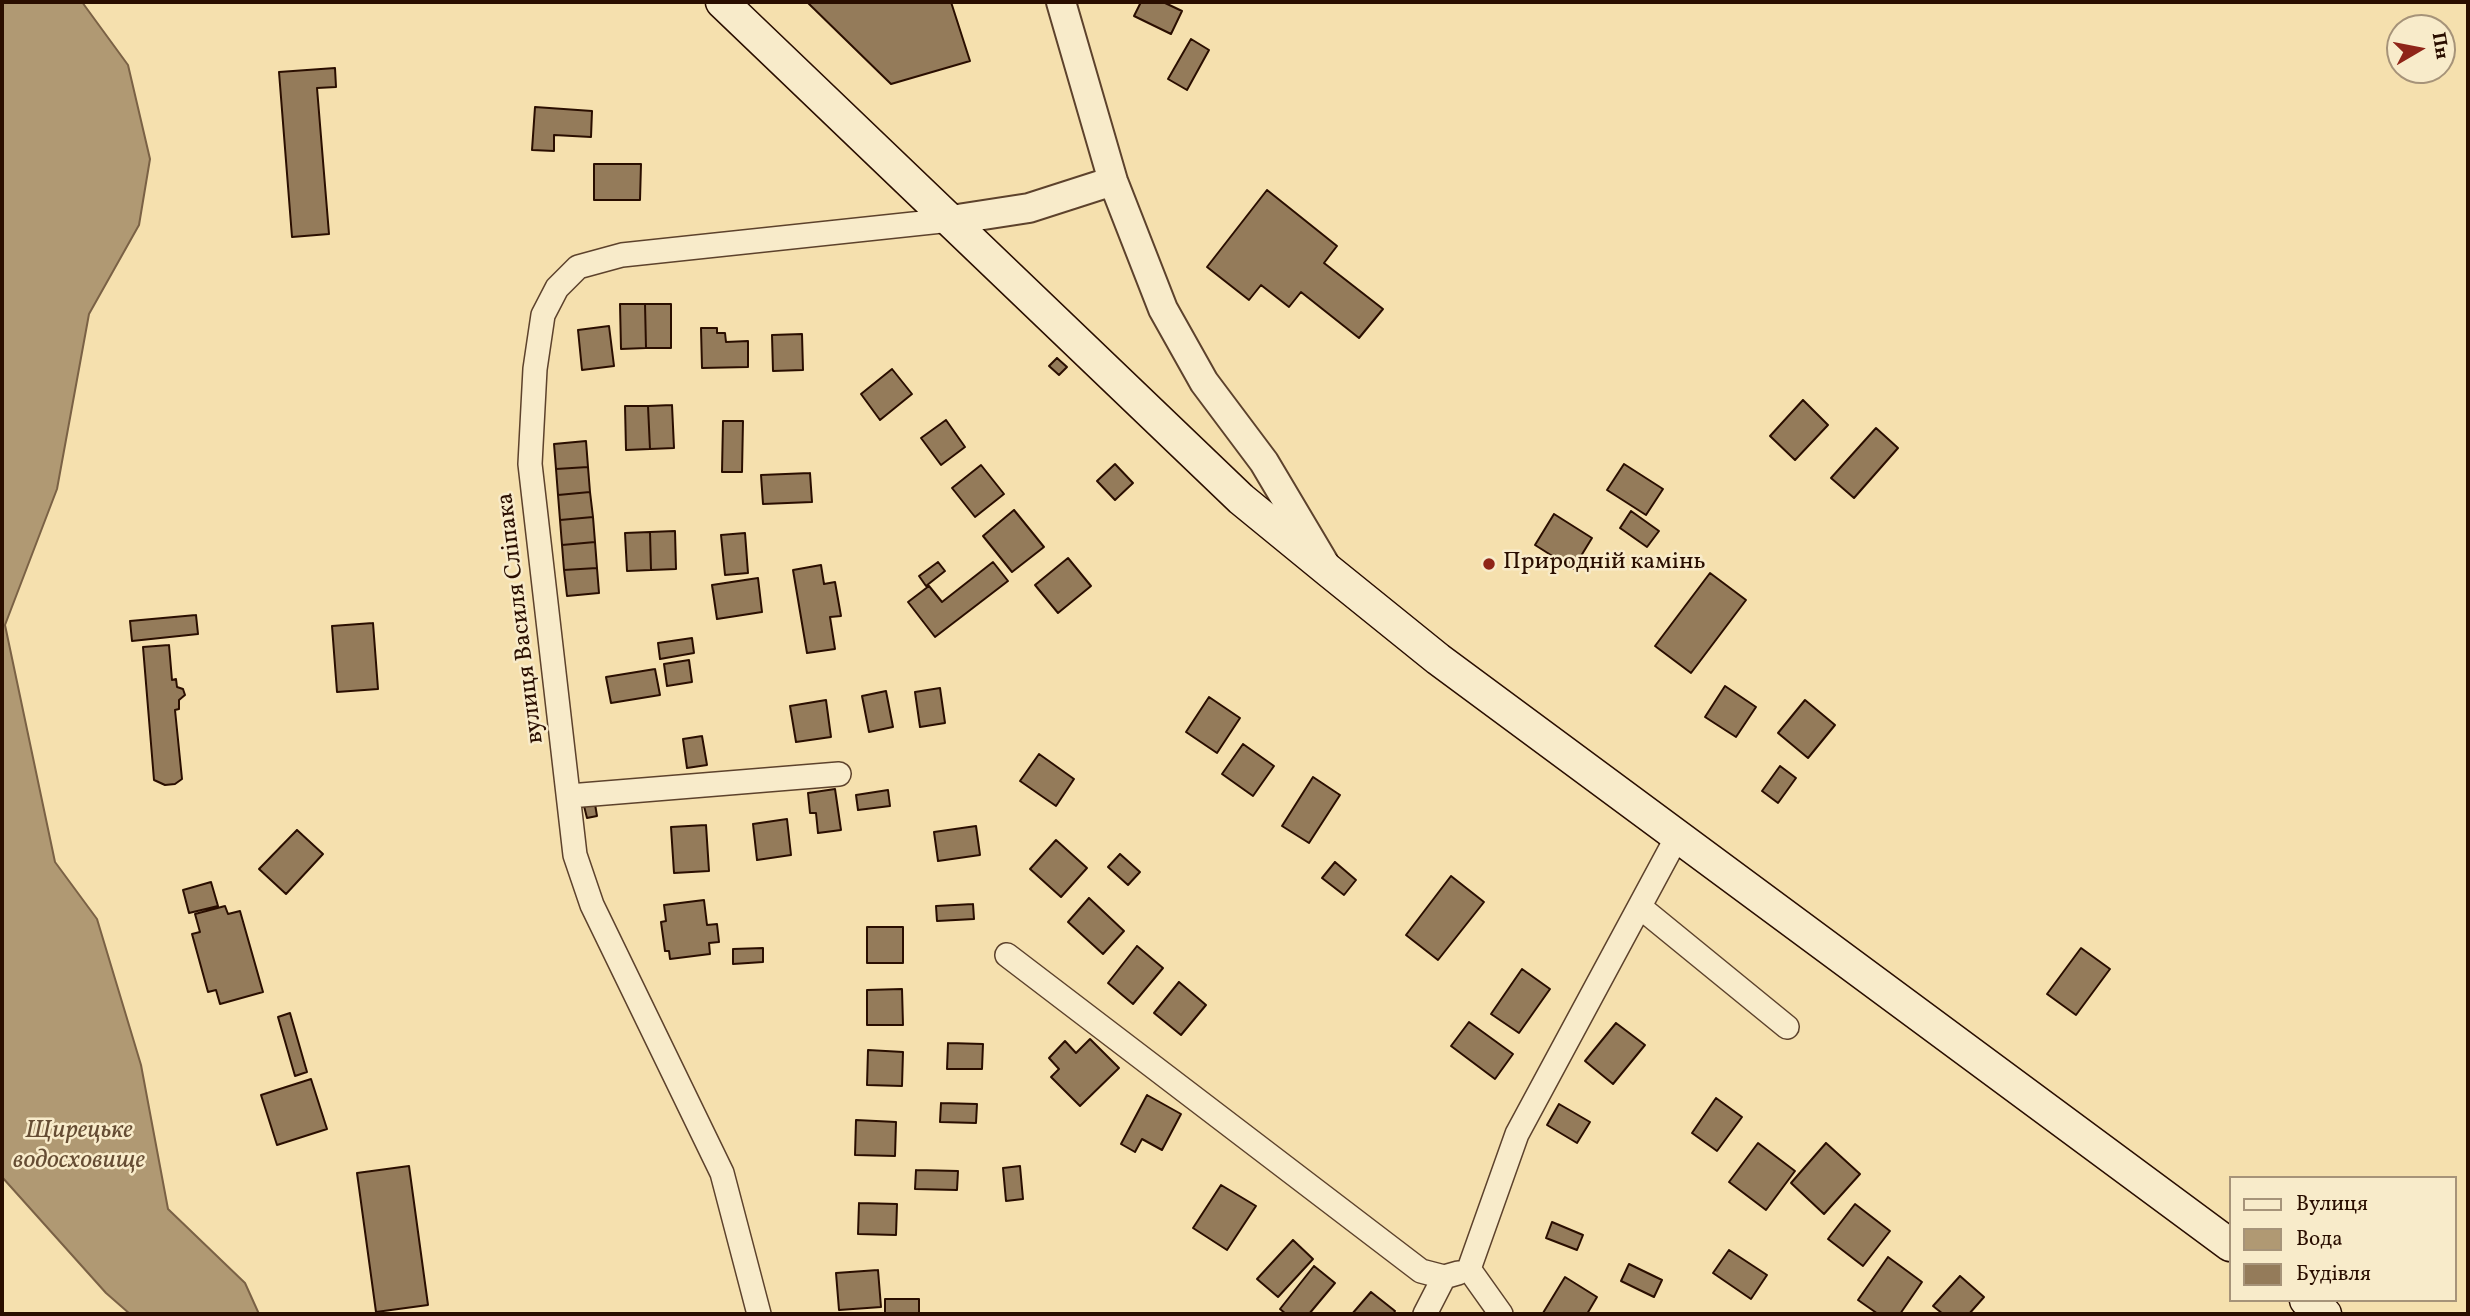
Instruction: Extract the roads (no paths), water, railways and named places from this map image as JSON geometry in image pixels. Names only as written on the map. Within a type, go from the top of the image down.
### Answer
[{"type":"main road","points":[[722,2],[1241,499],[1438,659],[2228,1244]]},
{"type":"main road","points":[[2309,1302],[2325,1314]]},
{"type":"street","points":[[1061,2],[1113,181],[1163,309],[1205,383],[1264,462],[1329,571]]},
{"type":"street","points":[[951,220],[1029,208],[1113,181]]},
{"type":"street","name":"вулиця Василя Сліпака","points":[[760,1314],[722,1173],[592,905],[575,855],[530,464],[535,369],[543,315],[557,288],[578,267],[622,255],[951,220]]},
{"type":"street","points":[[569,796],[839,774]]},
{"type":"street","points":[[1469,1269],[1517,1135],[1677,837]]},
{"type":"street","points":[[1640,906],[1787,1027]]},
{"type":"street","points":[[1007,955],[1421,1271],[1444,1277],[1469,1269]]},
{"type":"street","points":[[1469,1269],[1502,1314]]},
{"type":"street","points":[[1425,1314],[1444,1277]]},
{"type":"water","name":"Щирецьке водосховище","points":[[2,2],[82,2],[128,65],[150,159],[139,225],[89,314],[57,489],[5,625],[55,862],[97,919],[141,1065],[168,1209],[245,1283],[259,1314],[130,1314],[106,1293],[2,1177]]},
{"type":"place","name":"Природній камінь","points":[[1489,564]]}]
